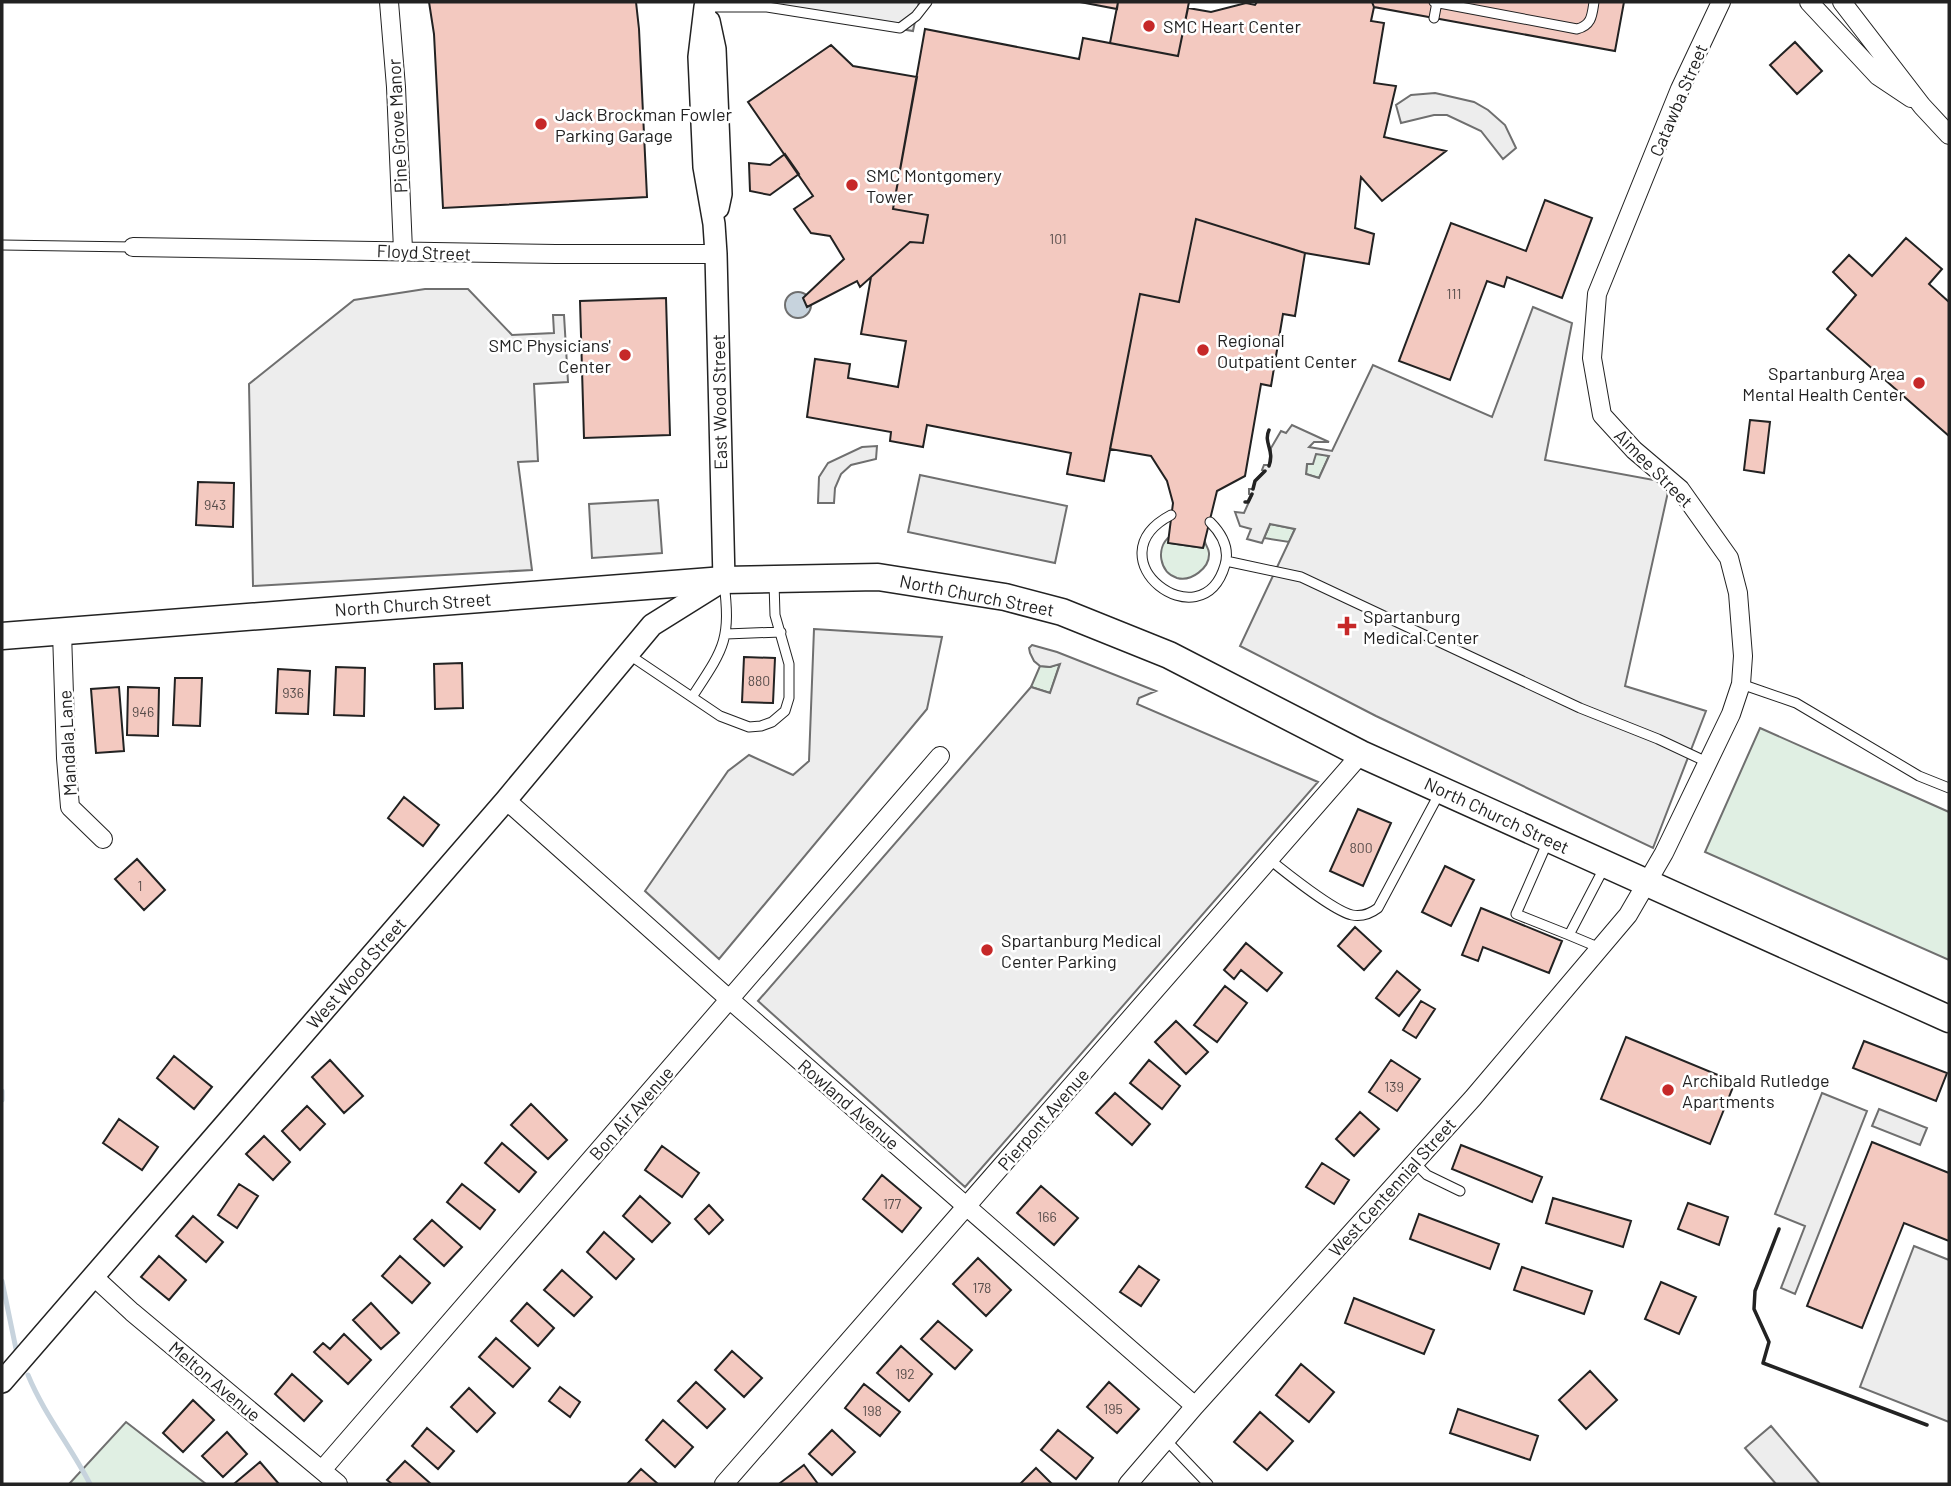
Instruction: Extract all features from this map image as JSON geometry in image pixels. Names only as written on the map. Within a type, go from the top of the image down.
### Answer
[{"type":"main road","name":"North Church Street","points":[[2,636],[724,580],[878,577],[1005,597],[1062,612],[1169,655],[1361,754],[1949,1019]]},
{"type":"street","name":"Pine Grove Manor","points":[[389,2],[396,87],[403,250]]},
{"type":"street","name":"Catawba Street","points":[[1636,200],[1680,89],[1721,2]]},
{"type":"street","points":[[1809,2],[1878,76],[1923,106]]},
{"type":"street","points":[[1842,2],[1949,135]]},
{"type":"street","name":"East Wood Street","points":[[705,4],[699,57],[704,167],[714,224],[716,254],[724,580]]},
{"type":"street","name":"Aimee Street","points":[[1636,200],[1597,294],[1591,358],[1602,415],[1634,450],[1680,489],[1729,558],[1738,593],[1743,656],[1741,684],[1731,714],[1647,883]]},
{"type":"street","name":"Floyd Street","points":[[133,247],[716,254]]},
{"type":"street","name":"West Wood Street","points":[[2,1382],[506,800],[628,654],[659,621],[724,580]]},
{"type":"street","name":"Mandala Lane","points":[[62,632],[70,807],[103,839]]},
{"type":"street","name":"Pierpont Avenue","points":[[724,1484],[1361,754]]},
{"type":"street","name":"Bon Air Avenue","points":[[322,1470],[940,756]]},
{"type":"street","name":"Rowland Avenue","points":[[506,800],[729,999],[1195,1406]]},
{"type":"street","name":"West Centennial Street","points":[[1128,1484],[1473,1098],[1628,915],[1647,883]]},
{"type":"street","name":"Melton Avenue","points":[[94,1277],[132,1312],[338,1484]]},
{"type":"lane","points":[[705,4],[768,7],[900,28],[916,16],[927,2]]},
{"type":"lane","points":[[1434,18],[1436,2],[1577,29],[1590,22],[1594,2]]},
{"type":"lane","points":[[2,245],[133,247]]},
{"type":"lane","points":[[1171,515],[1150,531],[1143,557],[1153,582],[1163,591],[1176,596],[1190,597],[1203,593],[1214,585],[1222,574],[1226,561],[1223,539],[1210,522]]},
{"type":"lane","points":[[1226,561],[1301,577],[1580,708],[1707,762]]},
{"type":"lane","points":[[628,654],[720,716],[749,727],[772,722],[781,716],[788,705],[789,664],[775,615],[774,579]]},
{"type":"lane","points":[[692,697],[719,653],[726,634],[728,618],[724,580]]},
{"type":"lane","points":[[726,634],[781,632]]},
{"type":"lane","points":[[1741,684],[1796,703],[1919,776],[1949,788]]},
{"type":"lane","points":[[1269,859],[1343,911],[1363,915],[1373,912],[1378,908],[1442,789]]},
{"type":"lane","points":[[1549,838],[1516,914],[1600,948]]},
{"type":"lane","points":[[1569,935],[1606,864]]},
{"type":"lane","points":[[1414,1162],[1427,1175],[1460,1191]]},
{"type":"lane","points":[[1166,1440],[1208,1484]]},
{"type":"green space","points":[[1316,453],[1329,456],[1319,478],[1306,474],[1307,463]]},
{"type":"green space","points":[[1270,524],[1295,529],[1289,542],[1264,538]]},
{"type":"green space","points":[[1169,537],[1169,543],[1203,548],[1205,542],[1208,559],[1199,573],[1182,579],[1166,571],[1161,553]]},
{"type":"green space","points":[[1060,663],[1050,693],[1031,687],[1040,666],[1050,667]]},
{"type":"green space","points":[[1760,728],[1949,812],[1949,960],[1705,852]]},
{"type":"green space","points":[[126,1422],[206,1484],[69,1484]]},
{"type":"shaded area","points":[[764,2],[919,2],[913,31],[767,7]]},
{"type":"shaded area","points":[[1435,93],[1474,102],[1488,110],[1505,125],[1516,148],[1503,159],[1481,131],[1447,115],[1434,115],[1401,123],[1396,105],[1411,95]]},
{"type":"shaded area","points":[[425,289],[468,289],[512,335],[554,333],[553,315],[564,315],[568,382],[534,384],[538,461],[518,462],[532,570],[253,586],[249,384],[354,300]]},
{"type":"shaded area","points":[[798,292],[807,296],[811,305],[807,314],[798,318],[789,314],[785,305],[789,296]]},
{"type":"shaded area","points":[[1533,307],[1572,323],[1545,460],[1670,483],[1625,686],[1706,711],[1653,848],[1376,716],[1240,646],[1295,529],[1270,524],[1262,543],[1247,539],[1251,529],[1240,526],[1235,512],[1244,513],[1252,495],[1249,494],[1249,489],[1253,489],[1255,481],[1264,471],[1264,465],[1269,465],[1271,448],[1281,431],[1286,433],[1292,425],[1329,442],[1314,442],[1309,447],[1332,451],[1373,365],[1492,417]],"holes":[[[1316,454],[1329,456],[1319,478],[1306,474],[1307,464],[1313,464]]]},
{"type":"shaded area","points":[[877,446],[876,459],[851,465],[841,474],[835,488],[834,503],[818,503],[819,477],[828,463],[862,447]]},
{"type":"shaded area","points":[[920,475],[1067,506],[1055,563],[908,532]]},
{"type":"shaded area","points":[[658,500],[662,553],[592,558],[589,504]]},
{"type":"shaded area","points":[[814,629],[942,637],[927,709],[719,959],[645,891],[728,771],[749,755],[793,775],[809,761]]},
{"type":"shaded area","name":"Spartanburg Medical Center Parking","points":[[1032,645],[1057,652],[1156,691],[1139,698],[1137,704],[1318,782],[965,1187],[758,1001],[1031,687],[1050,693],[1060,664],[1040,666],[1030,653],[1029,648]]},
{"type":"shaded area","points":[[1822,1093],[1867,1111],[1795,1294],[1781,1288],[1805,1226],[1775,1214]]},
{"type":"shaded area","points":[[1879,1109],[1927,1128],[1920,1145],[1872,1126]]},
{"type":"shaded area","points":[[1914,1246],[1949,1260],[1949,1422],[1860,1387]]},
{"type":"shaded area","points":[[1771,1426],[1820,1484],[1776,1484],[1745,1448]]},
{"type":"building","name":"Jack Brockman Fowler Parking Garage","points":[[429,2],[636,2],[647,197],[443,208],[434,34]]},
{"type":"building","points":[[1080,2],[1118,2],[1117,9]]},
{"type":"building","name":"SMC Heart Center","points":[[1118,2],[1189,2],[1178,56],[1110,43]]},
{"type":"building","points":[[1257,2],[1372,2],[1374,7],[1371,21],[1384,23],[1374,83],[1396,86],[1384,137],[1446,151],[1382,201],[1361,177],[1355,228],[1374,234],[1369,264],[1305,253],[1196,219],[1179,302],[1140,294],[1104,481],[1067,474],[1071,453],[927,425],[923,447],[890,441],[891,432],[807,417],[815,359],[850,364],[848,378],[898,387],[906,341],[861,334],[871,277],[910,242],[923,243],[928,215],[893,209],[925,29],[1079,59],[1083,38],[1178,56],[1188,8],[1211,12],[1246,3],[1255,5]]},
{"type":"building","points":[[1372,2],[1624,2],[1615,51],[1374,7]]},
{"type":"building","points":[[1795,42],[1822,71],[1797,94],[1770,65]]},
{"type":"building","name":"SMC Montgomery Tower","points":[[831,45],[853,66],[917,77],[893,209],[928,215],[923,243],[910,242],[860,287],[857,281],[807,307],[803,298],[844,259],[830,236],[811,233],[794,209],[813,196],[748,102]]},
{"type":"building","points":[[785,154],[799,174],[770,195],[750,191],[749,163],[770,165]]},
{"type":"building","points":[[1545,200],[1592,218],[1562,298],[1507,277],[1504,287],[1487,281],[1450,380],[1399,361],[1451,223],[1526,251]]},
{"type":"building","name":"Regional Outpatient Center","points":[[1196,219],[1305,253],[1295,316],[1283,314],[1271,386],[1261,384],[1245,476],[1217,491],[1203,548],[1168,543],[1173,503],[1167,481],[1151,456],[1110,449],[1140,294],[1179,302]]},
{"type":"building","name":"Spartanburg Area Mental Health Center","points":[[1906,238],[1942,269],[1929,284],[1949,302],[1949,436],[1827,329],[1856,295],[1833,272],[1849,255],[1872,276]]},
{"type":"building","name":"SMC Physicians' Center","points":[[666,298],[670,435],[584,438],[580,301]]},
{"type":"building","points":[[1750,420],[1770,422],[1764,473],[1744,470]]},
{"type":"building","points":[[198,482],[234,483],[233,527],[196,525]]},
{"type":"building","points":[[744,657],[775,658],[773,703],[742,702]]},
{"type":"building","points":[[462,663],[463,708],[435,709],[434,664]]},
{"type":"building","points":[[336,667],[365,668],[364,716],[334,715]]},
{"type":"building","points":[[278,669],[310,671],[308,714],[276,713]]},
{"type":"building","points":[[175,678],[202,678],[200,726],[173,725]]},
{"type":"building","points":[[119,687],[124,751],[96,753],[91,689]]},
{"type":"building","points":[[128,687],[159,688],[158,736],[127,735]]},
{"type":"building","points":[[404,797],[439,825],[423,846],[388,818]]},
{"type":"building","points":[[1358,809],[1391,823],[1363,886],[1330,871]]},
{"type":"building","points":[[137,859],[165,890],[144,910],[115,879]]},
{"type":"building","points":[[1445,866],[1474,880],[1451,926],[1422,912]]},
{"type":"building","points":[[1481,908],[1562,941],[1549,973],[1483,947],[1478,961],[1462,955]]},
{"type":"building","points":[[1355,927],[1381,951],[1364,970],[1338,946]]},
{"type":"building","points":[[1246,943],[1282,973],[1267,991],[1241,970],[1234,979],[1224,970]]},
{"type":"building","points":[[1397,971],[1420,990],[1399,1016],[1376,998]]},
{"type":"building","points":[[1225,986],[1247,1003],[1217,1042],[1194,1025]]},
{"type":"building","points":[[1421,1001],[1435,1009],[1416,1038],[1403,1030]]},
{"type":"building","points":[[1176,1021],[1208,1052],[1186,1074],[1155,1042]]},
{"type":"building","name":"Archibald Rutledge Apartments","points":[[1626,1037],[1735,1082],[1710,1144],[1601,1099]]},
{"type":"building","points":[[1864,1041],[1947,1073],[1936,1101],[1853,1068]]},
{"type":"building","points":[[174,1056],[212,1087],[194,1109],[157,1078]]},
{"type":"building","points":[[330,1060],[363,1096],[344,1113],[312,1077]]},
{"type":"building","points":[[1149,1060],[1180,1086],[1162,1109],[1130,1083]]},
{"type":"building","points":[[1391,1060],[1420,1079],[1397,1111],[1369,1092]]},
{"type":"building","points":[[1115,1093],[1150,1124],[1132,1145],[1096,1113]]},
{"type":"building","points":[[531,1104],[567,1140],[548,1159],[511,1125]]},
{"type":"building","points":[[307,1106],[325,1124],[300,1150],[282,1131]]},
{"type":"building","points":[[1360,1112],[1379,1129],[1354,1156],[1336,1139]]},
{"type":"building","points":[[119,1119],[158,1147],[142,1170],[103,1143]]},
{"type":"building","points":[[264,1136],[290,1162],[273,1180],[246,1154]]},
{"type":"building","points":[[1872,1142],[1949,1173],[1949,1241],[1904,1223],[1862,1328],[1807,1306]]},
{"type":"building","points":[[502,1143],[536,1172],[519,1192],[485,1163]]},
{"type":"building","points":[[1461,1145],[1542,1177],[1532,1202],[1452,1169]]},
{"type":"building","points":[[662,1146],[699,1173],[682,1197],[645,1170]]},
{"type":"building","points":[[1322,1163],[1349,1180],[1334,1204],[1306,1187]]},
{"type":"building","points":[[882,1175],[921,1208],[902,1232],[863,1199]]},
{"type":"building","points":[[239,1184],[258,1196],[237,1228],[218,1215]]},
{"type":"building","points":[[462,1184],[495,1210],[480,1229],[447,1202]]},
{"type":"building","points":[[1041,1186],[1078,1218],[1054,1245],[1017,1213]]},
{"type":"building","points":[[640,1196],[670,1223],[652,1242],[623,1216]]},
{"type":"building","points":[[1553,1198],[1631,1221],[1623,1247],[1546,1223]]},
{"type":"building","points":[[1688,1203],[1728,1217],[1719,1245],[1678,1229]]},
{"type":"building","points":[[709,1205],[723,1220],[709,1234],[695,1219]]},
{"type":"building","points":[[1419,1214],[1499,1244],[1490,1269],[1410,1239]]},
{"type":"building","points":[[193,1216],[223,1242],[206,1262],[176,1236]]},
{"type":"building","points":[[432,1220],[462,1247],[444,1266],[414,1239]]},
{"type":"building","points":[[604,1232],[634,1259],[616,1279],[587,1252]]},
{"type":"building","points":[[159,1256],[186,1280],[169,1300],[141,1277]]},
{"type":"building","points":[[400,1256],[430,1283],[412,1303],[382,1276]]},
{"type":"building","points":[[978,1258],[1011,1290],[986,1316],[953,1284]]},
{"type":"building","points":[[1139,1266],[1159,1280],[1141,1306],[1120,1292]]},
{"type":"building","points":[[1522,1267],[1592,1291],[1584,1314],[1514,1290]]},
{"type":"building","points":[[562,1270],[592,1297],[574,1316],[544,1290]]},
{"type":"building","points":[[1661,1282],[1696,1297],[1679,1334],[1645,1319]]},
{"type":"building","points":[[1354,1298],[1434,1330],[1424,1354],[1345,1323]]},
{"type":"building","points":[[371,1303],[399,1333],[381,1349],[353,1320]]},
{"type":"building","points":[[527,1303],[554,1328],[538,1346],[511,1321]]},
{"type":"building","points":[[938,1321],[972,1350],[955,1369],[921,1339]]},
{"type":"building","points":[[344,1334],[371,1360],[348,1384],[314,1352],[323,1343],[330,1349]]},
{"type":"building","points":[[496,1338],[530,1368],[513,1387],[479,1357]]},
{"type":"building","points":[[901,1346],[932,1374],[909,1401],[877,1373]]},
{"type":"building","points":[[732,1351],[762,1378],[744,1397],[715,1370]]},
{"type":"building","points":[[1301,1364],[1334,1392],[1309,1422],[1276,1395]]},
{"type":"building","points":[[1590,1371],[1617,1400],[1586,1429],[1559,1400]]},
{"type":"building","points":[[292,1374],[322,1401],[304,1421],[275,1394]]},
{"type":"building","points":[[696,1382],[725,1409],[707,1428],[678,1401]]},
{"type":"building","points":[[1109,1382],[1139,1409],[1117,1433],[1087,1407]]},
{"type":"building","points":[[864,1384],[900,1412],[880,1436],[845,1408]]},
{"type":"building","points":[[560,1387],[580,1402],[570,1417],[549,1401]]},
{"type":"building","points":[[469,1388],[495,1413],[477,1432],[451,1407]]},
{"type":"building","points":[[193,1400],[214,1420],[183,1452],[163,1433]]},
{"type":"building","points":[[1458,1409],[1538,1436],[1530,1460],[1450,1433]]},
{"type":"building","points":[[1260,1412],[1293,1441],[1267,1470],[1234,1442]]},
{"type":"building","points":[[663,1420],[693,1447],[675,1467],[646,1440]]},
{"type":"building","points":[[427,1428],[454,1451],[438,1469],[412,1446]]},
{"type":"building","points":[[832,1430],[855,1452],[832,1475],[809,1454]]},
{"type":"building","points":[[1058,1430],[1093,1458],[1076,1479],[1041,1450]]},
{"type":"building","points":[[227,1432],[247,1454],[223,1477],[202,1456]]},
{"type":"building","points":[[405,1461],[431,1484],[392,1484],[387,1480]]},
{"type":"building","points":[[260,1462],[279,1484],[235,1483]]},
{"type":"building","points":[[804,1465],[818,1484],[780,1483]]},
{"type":"building","points":[[1036,1468],[1052,1484],[1020,1484]]},
{"type":"building","points":[[641,1469],[658,1484],[627,1484]]},
{"type":"waterway","points":[[2,1091],[2,1100]]},
{"type":"waterway","points":[[2,1281],[16,1349]]},
{"type":"waterway","points":[[28,1375],[90,1484]]},
{"type":"wall","points":[[1269,430],[1269,466]]},
{"type":"wall","points":[[1253,489],[1255,481],[1265,471]]},
{"type":"wall","points":[[1245,502],[1248,502],[1252,494]]},
{"type":"wall","points":[[1779,1229],[1755,1291],[1754,1309],[1769,1342],[1763,1363],[1927,1425]]},
{"type":"place","name":"SMC Heart Center","points":[[1149,26]]},
{"type":"place","name":"Jack Brockman Fowler Parking Garage","points":[[541,124]]},
{"type":"place","name":"SMC Montgomery Tower","points":[[852,185]]},
{"type":"place","name":"Regional Outpatient Center","points":[[1203,350]]},
{"type":"place","name":"SMC Physicians' Center","points":[[625,355]]},
{"type":"place","name":"Spartanburg Area Mental Health Center","points":[[1919,383]]},
{"type":"place","name":"Spartanburg Medical Center","points":[[1347,626]]},
{"type":"place","name":"Spartanburg Medical Center Parking","points":[[987,950]]},
{"type":"place","name":"Archibald Rutledge Apartments","points":[[1668,1090]]}]
